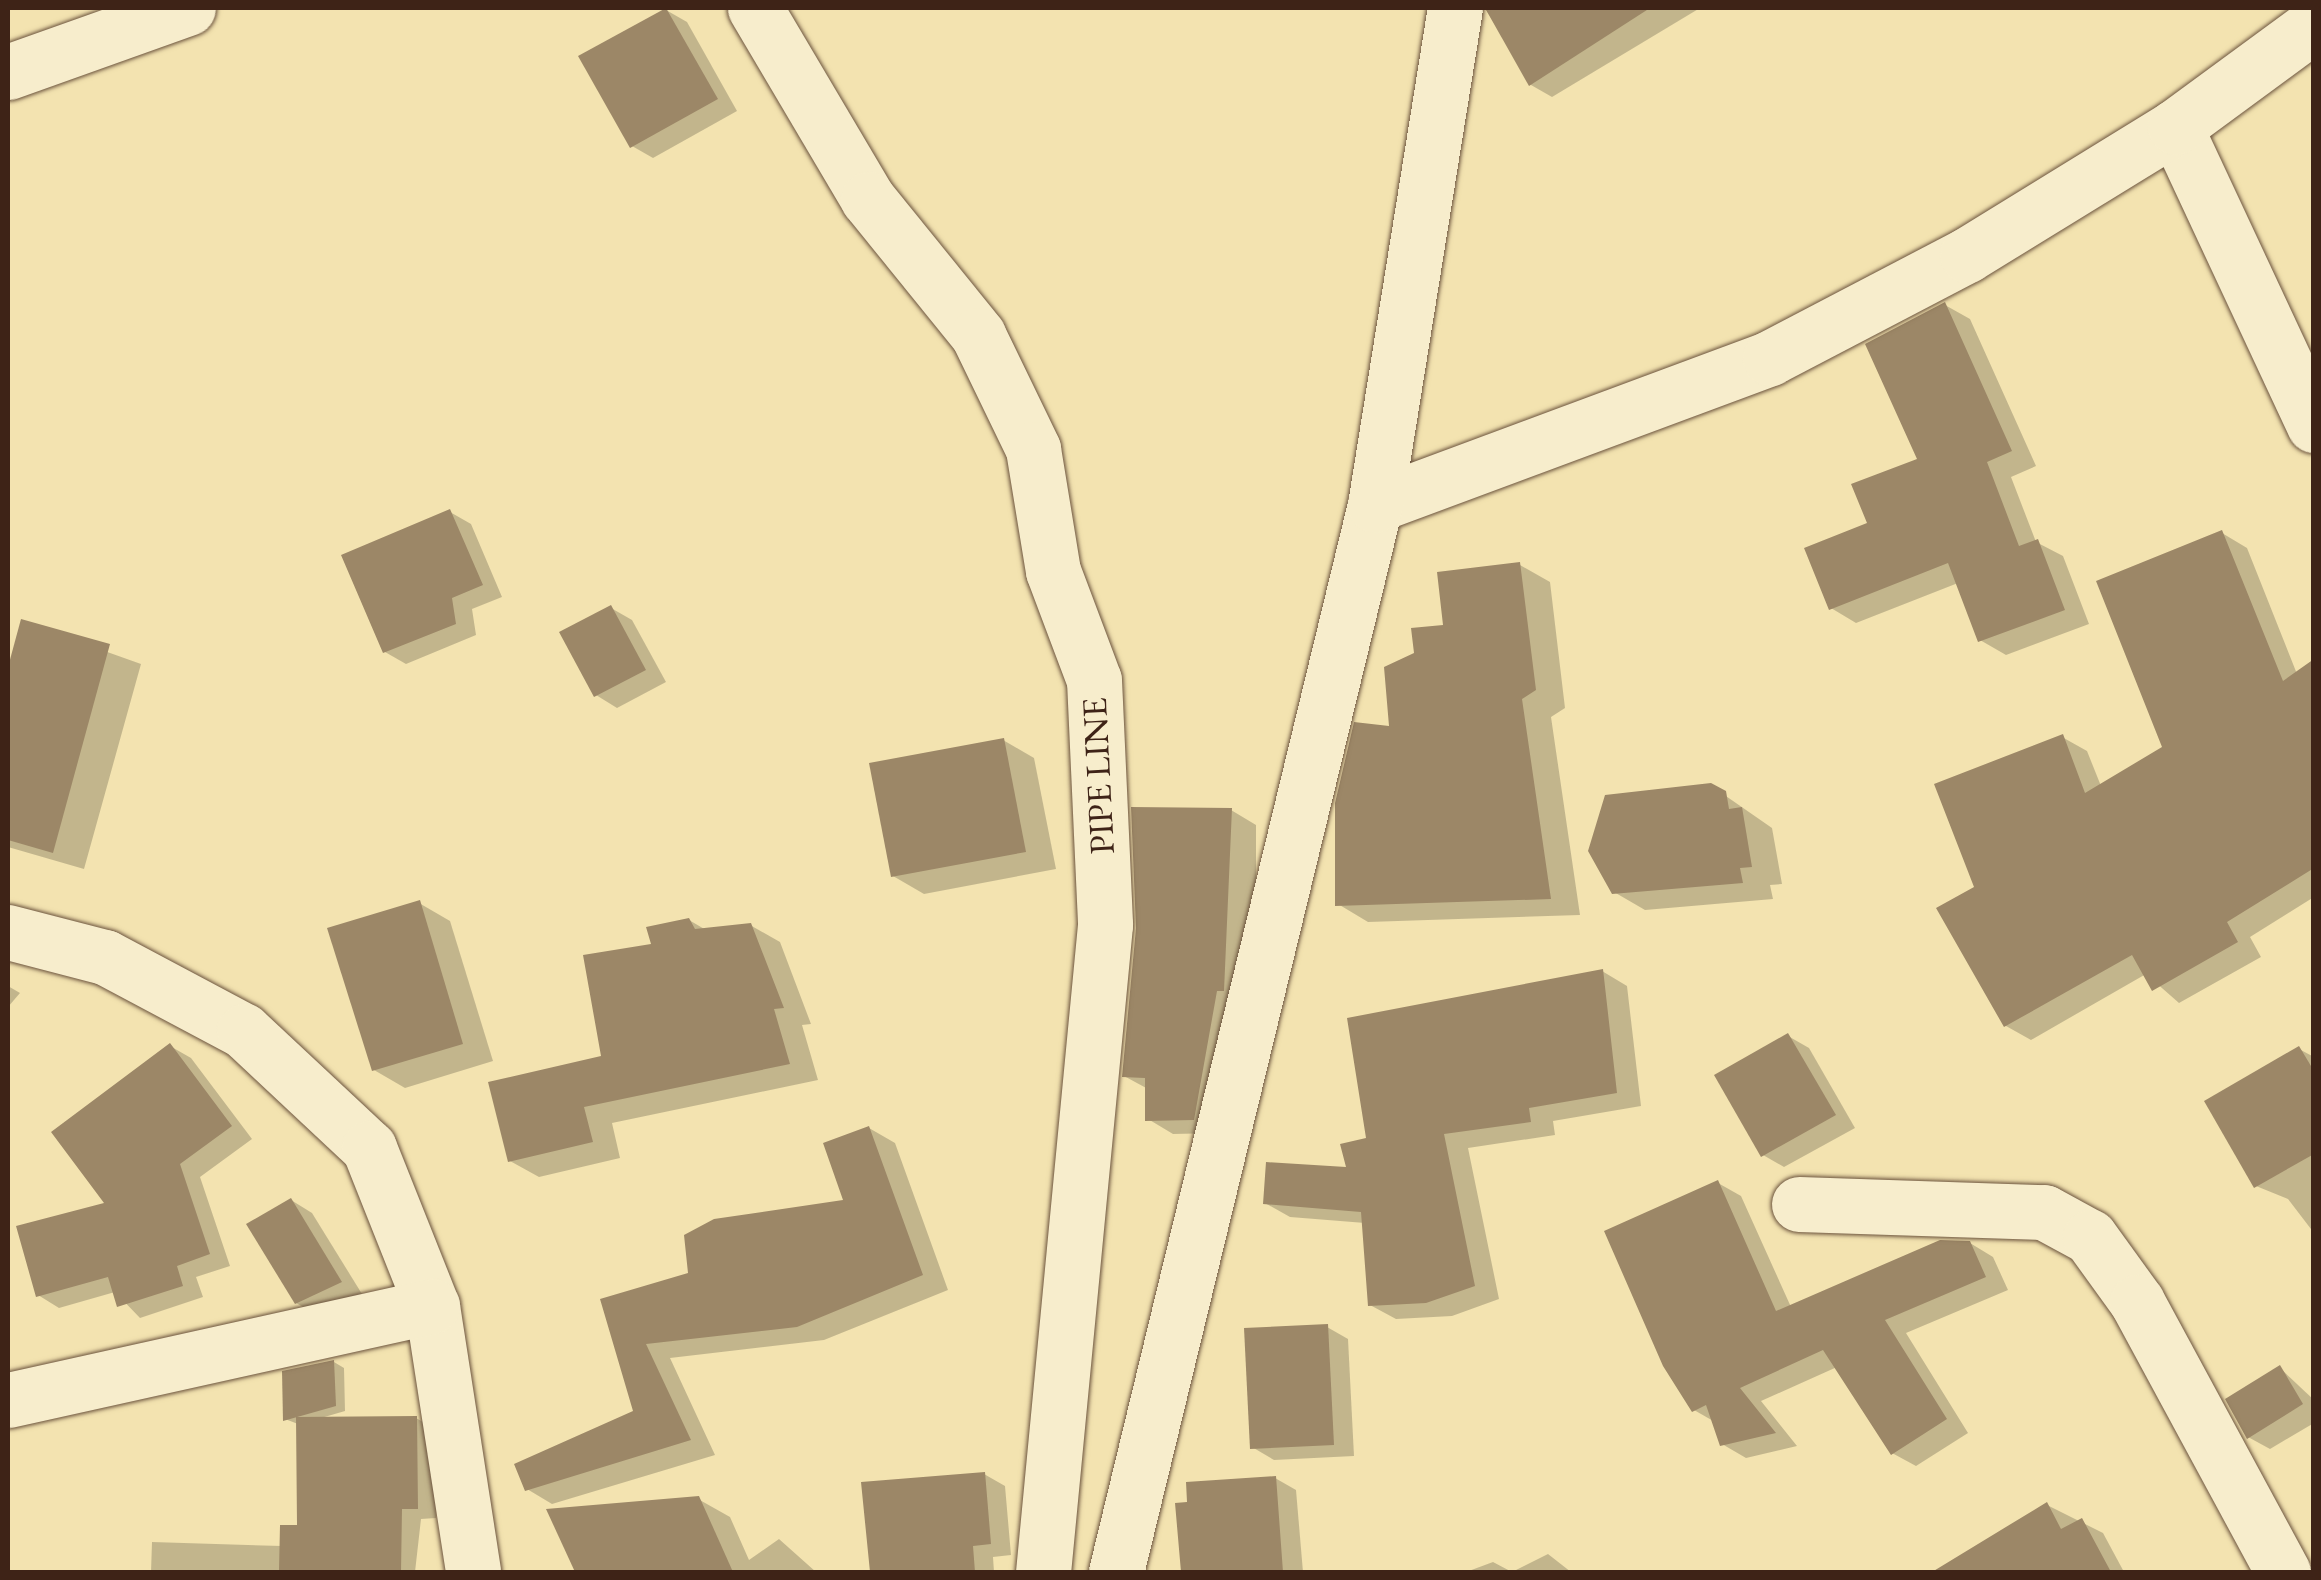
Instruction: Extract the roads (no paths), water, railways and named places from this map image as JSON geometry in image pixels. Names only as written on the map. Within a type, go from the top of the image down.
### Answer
[{"type":"street","points":[[8,72],[188,8]]},
{"type":"street","name":"PIPE LINE","points":[[754,8],[868,199],[978,335],[1032,449],[1054,571],[1094,680],[1105,924],[1042,1572]]},
{"type":"street","points":[[1116,1572],[1375,505],[1455,8]]},
{"type":"street","points":[[1375,505],[1770,358],[1966,255],[2175,127],[2314,25]]},
{"type":"street","points":[[2175,127],[2314,425]]},
{"type":"street","points":[[8,932],[105,957],[244,1031],[369,1148],[432,1306],[473,1572]]},
{"type":"street","points":[[1800,1204],[2044,1212],[2090,1237],[2137,1302],[2283,1572]]},
{"type":"street","points":[[8,1400],[432,1306]]}]
